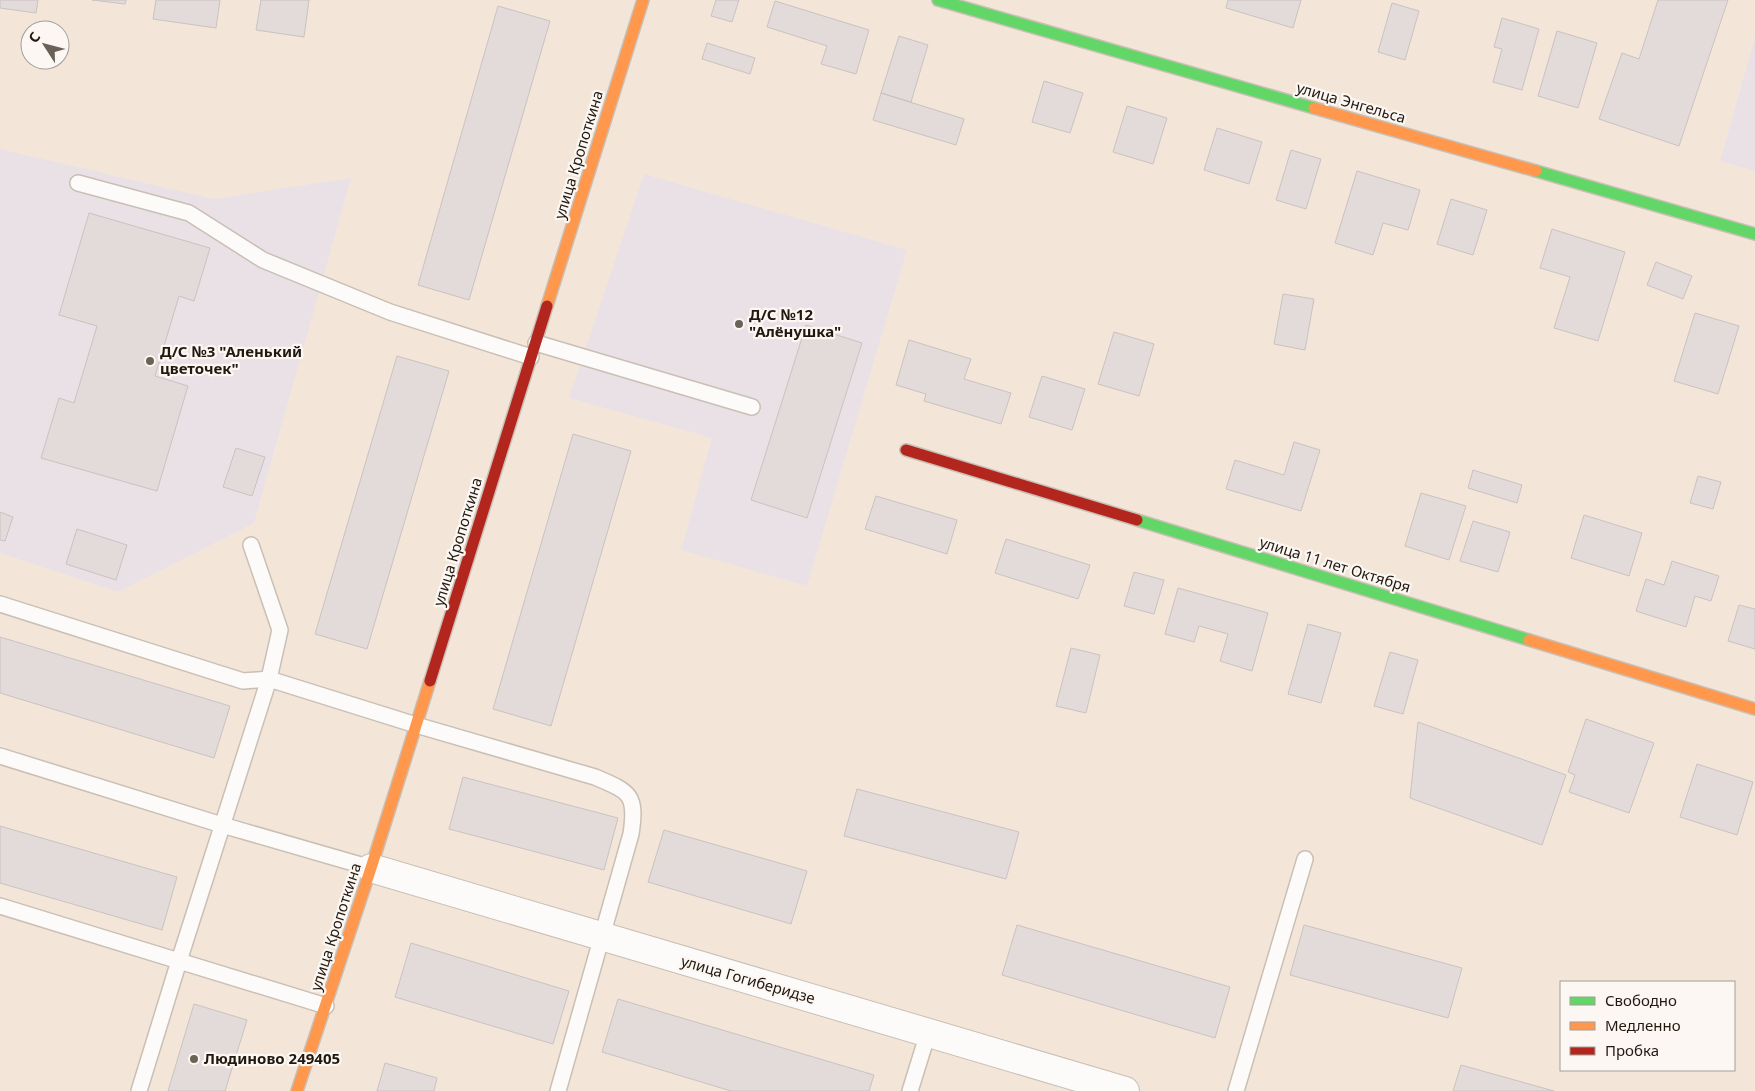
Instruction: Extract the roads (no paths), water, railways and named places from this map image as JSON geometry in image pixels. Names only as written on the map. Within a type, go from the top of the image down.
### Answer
[{"type":"street","name":"улица Кропоткина","points":[[297,1091],[371,868],[643,0]]},
{"type":"street","name":"улица Энгельса","points":[[938,0],[1755,234]]},
{"type":"street","name":"улица 11 лет Октября","points":[[906,450],[1755,709]]},
{"type":"street","name":"улица Гогиберидзе","points":[[371,868],[1125,1091]]},
{"type":"lane","points":[[78,183],[189,213],[263,260],[390,312],[752,406]]},
{"type":"lane","points":[[139,1091],[269,680],[280,630],[251,545]]},
{"type":"lane","points":[[0,604],[244,681],[269,680],[595,777],[614,785],[626,793],[633,803],[634,818],[631,834],[558,1091]]},
{"type":"lane","points":[[0,756],[222,826],[371,868]]},
{"type":"lane","points":[[1236,1091],[1305,859]]},
{"type":"lane","points":[[0,906],[326,1006]]},
{"type":"lane","points":[[910,1091],[928,1033]]},
{"type":"place","name":"Д/С №12 \"Алёнушка\"","points":[[739,324]]},
{"type":"place","name":"Д/С №3 \"Аленький цветочек\"","points":[[150,361]]},
{"type":"place","name":"Людиново 249405","points":[[194,1059]]}]
